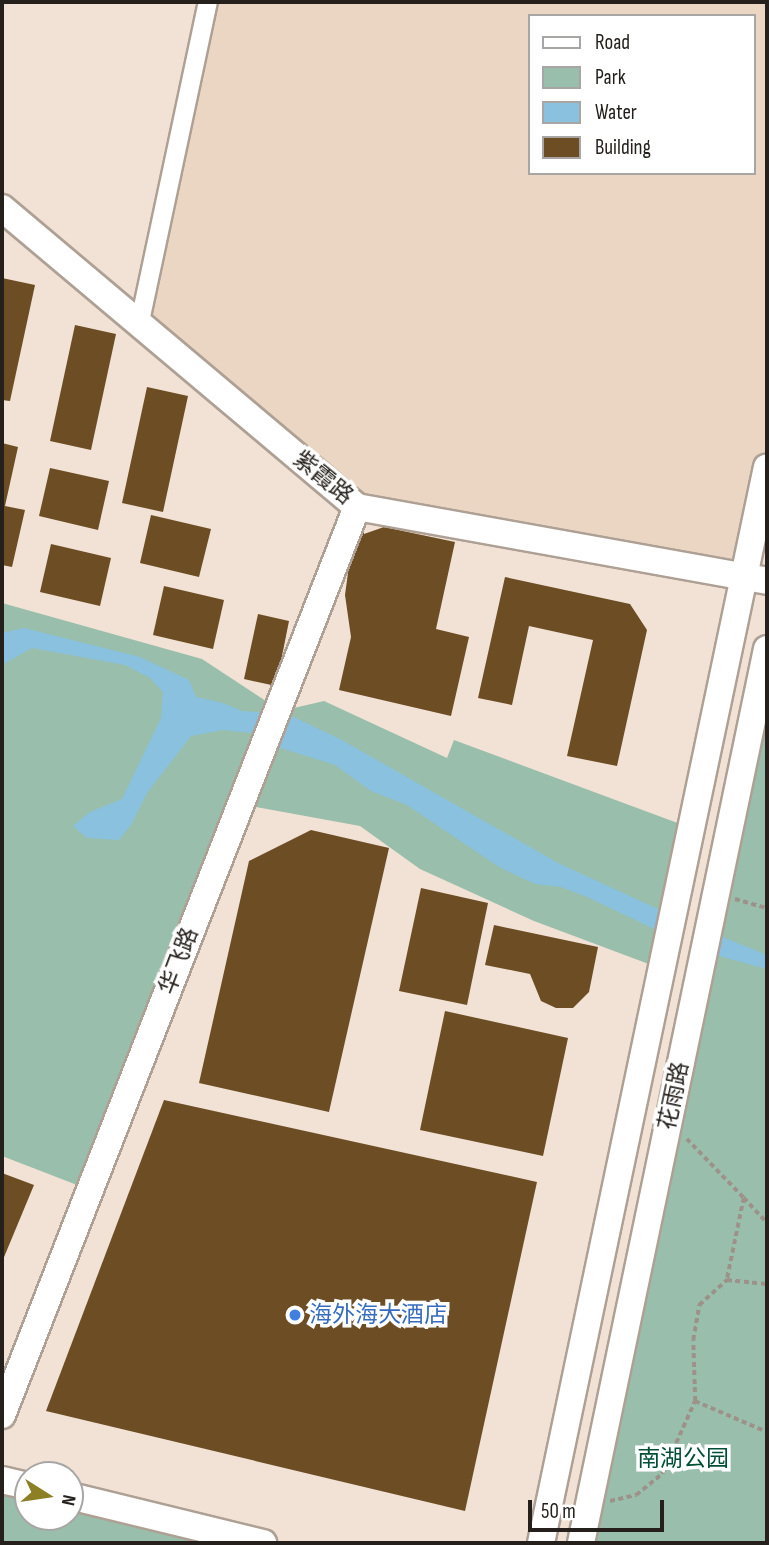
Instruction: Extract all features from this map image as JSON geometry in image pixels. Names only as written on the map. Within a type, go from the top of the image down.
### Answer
[{"type":"street","points":[[139,326],[208,2]]},
{"type":"street","name":"紫霞路","points":[[2,208],[357,507],[756,579]]},
{"type":"street","points":[[541,1543],[756,579],[767,467]]},
{"type":"street","name":"华飞路","points":[[2,1415],[357,507]]},
{"type":"street","name":"花雨路","points":[[580,1543],[767,649]]},
{"type":"street","points":[[84,1499],[263,1543]]},
{"type":"path","points":[[716,894],[767,908]]},
{"type":"path","points":[[669,1120],[767,1223]]},
{"type":"path","points":[[588,1507],[636,1495],[663,1474],[695,1401],[693,1340],[699,1305],[727,1280],[744,1198]]},
{"type":"path","points":[[727,1280],[767,1284]]},
{"type":"path","points":[[695,1401],[767,1432]]},
{"type":"shaded area","points":[[208,2],[767,2],[767,466],[744,577],[357,507],[139,326]]},
{"type":"green space","points":[[2,603],[202,659],[281,711],[324,701],[447,758],[454,740],[691,828],[662,969],[534,921],[420,869],[360,826],[256,807],[267,750],[90,1190],[2,1156]]},
{"type":"green space","name":"南湖公园","points":[[767,649],[767,1543],[581,1543]]},
{"type":"green space","points":[[2,1480],[14,1483],[14,1531],[84,1531],[84,1499],[263,1543],[2,1543]]},
{"type":"water","points":[[24,628],[140,657],[189,680],[196,697],[223,703],[242,711],[270,713],[262,734],[223,730],[191,736],[147,793],[131,825],[119,840],[87,838],[73,826],[90,812],[122,799],[161,718],[163,692],[150,678],[125,665],[32,648],[2,665],[2,633]]},
{"type":"water","points":[[281,711],[340,739],[558,863],[673,916],[669,936],[587,897],[561,887],[535,884],[499,867],[407,805],[371,791],[335,765],[268,744]]},
{"type":"water","points":[[708,931],[767,955],[767,969],[704,952]]},
{"type":"building","points":[[2,278],[35,285],[10,401],[2,400]]},
{"type":"building","points":[[75,325],[116,334],[91,450],[50,441]]},
{"type":"building","points":[[147,387],[188,396],[163,512],[122,503]]},
{"type":"building","points":[[2,443],[18,447],[5,506],[25,510],[12,567],[2,565]]},
{"type":"building","points":[[50,468],[109,481],[98,530],[39,516]]},
{"type":"building","points":[[357,507],[364,534],[384,527],[455,542],[436,629],[469,637],[451,716],[339,690],[351,637],[345,595]]},
{"type":"building","points":[[151,515],[211,529],[199,577],[140,563]]},
{"type":"building","points":[[51,544],[111,558],[100,606],[40,592]]},
{"type":"building","points":[[505,577],[630,604],[647,630],[617,766],[567,756],[593,640],[529,626],[512,705],[478,698]]},
{"type":"building","points":[[164,586],[224,600],[213,649],[153,635]]},
{"type":"building","points":[[258,614],[289,621],[276,686],[244,679]]},
{"type":"building","points":[[311,830],[389,848],[329,1112],[199,1083],[249,861]]},
{"type":"building","points":[[421,888],[488,903],[467,1005],[399,991]]},
{"type":"building","points":[[494,925],[598,947],[589,992],[573,1008],[556,1008],[541,1001],[530,974],[485,965]]},
{"type":"building","points":[[445,1011],[568,1038],[543,1156],[420,1130]]},
{"type":"building","name":"海外海大酒店","points":[[164,1100],[537,1182],[465,1511],[46,1411]]},
{"type":"building","points":[[2,1173],[34,1185],[2,1262]]},
{"type":"place","name":"海外海大酒店","points":[[295,1315]]}]
